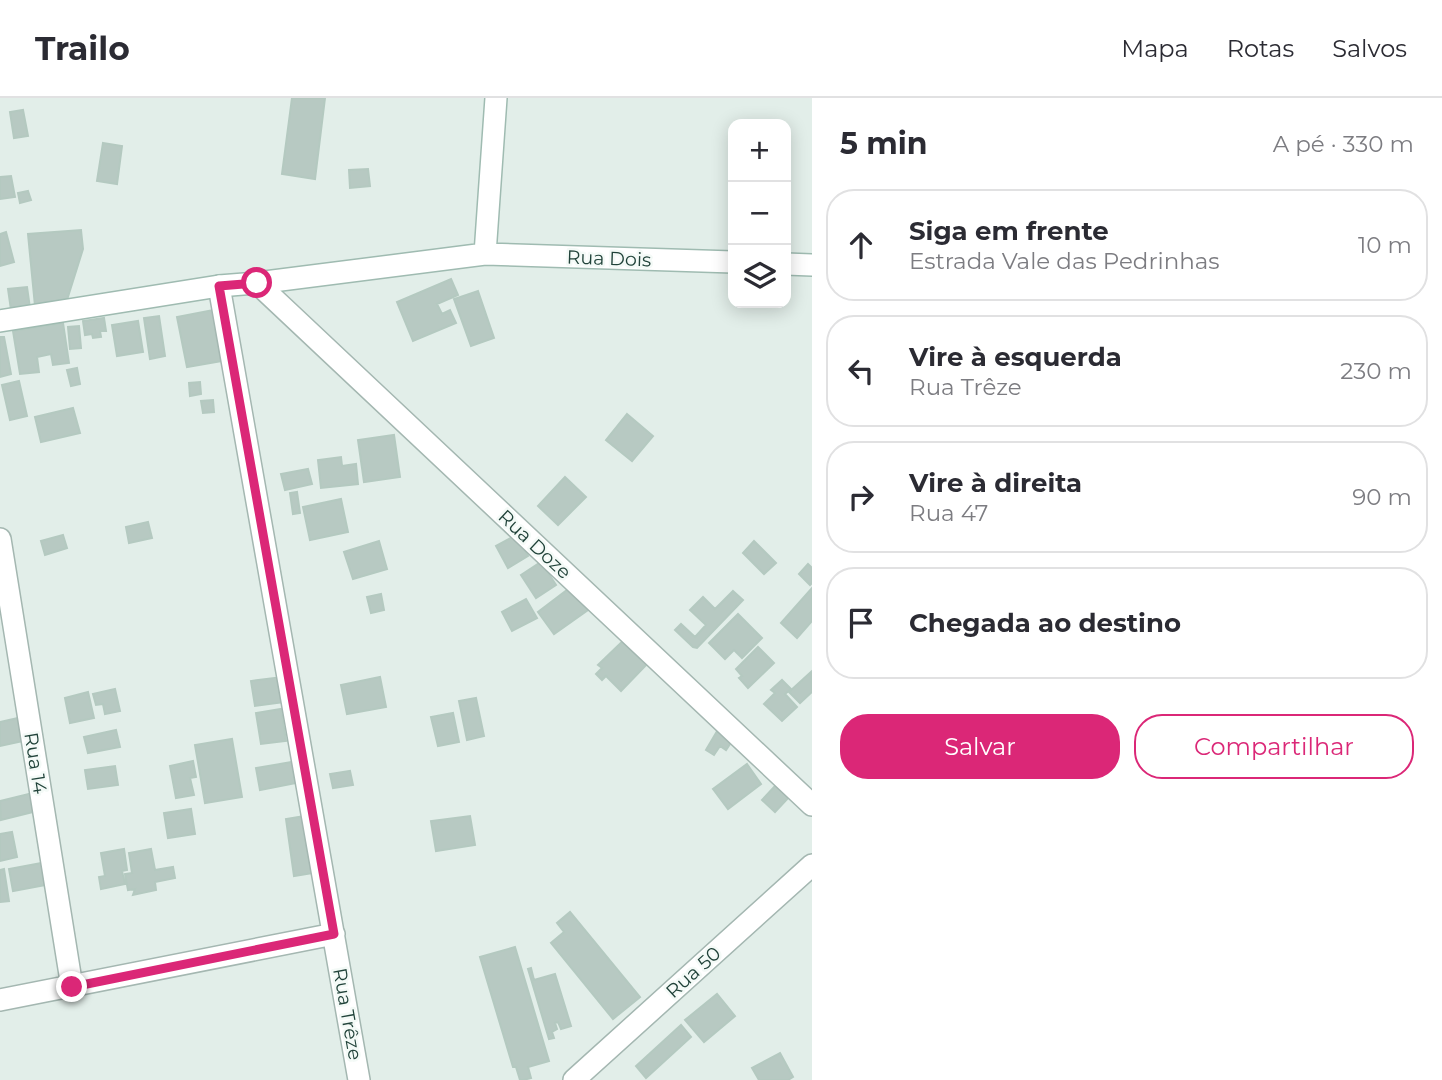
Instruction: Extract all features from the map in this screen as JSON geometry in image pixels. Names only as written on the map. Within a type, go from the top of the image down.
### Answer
[{"type":"street","points":[[485,254],[496,98]]},
{"type":"street","name":"Rua Dois","points":[[0,321],[219,286],[485,254],[728,262]]},
{"type":"street","points":[[791,264],[812,265]]},
{"type":"street","name":"Rua Doze","points":[[257,283],[812,805]]},
{"type":"street","name":"Rua Trêze","points":[[219,286],[359,1080]]},
{"type":"street","name":"Rua 14","points":[[0,539],[72,987]]},
{"type":"street","name":"Rua 50","points":[[574,1080],[812,865]]},
{"type":"street","points":[[0,1000],[334,934]]},
{"type":"building","points":[[292,98],[325,98],[315,179],[282,174]]},
{"type":"building","points":[[23,110],[28,136],[14,138],[10,112]]},
{"type":"building","points":[[103,143],[122,146],[117,184],[97,181]]},
{"type":"building","points":[[368,169],[370,186],[350,188],[349,170]]},
{"type":"building","points":[[11,176],[15,197],[0,199],[0,177]]},
{"type":"building","points":[[28,191],[31,200],[20,203],[18,193]]},
{"type":"building","points":[[81,230],[83,249],[66,303],[35,306],[28,234]]},
{"type":"building","points":[[6,232],[14,262],[0,266],[0,234]]},
{"type":"building","points":[[451,279],[458,295],[437,304],[442,314],[450,310],[456,323],[413,341],[397,302]]},
{"type":"building","points":[[27,287],[30,308],[11,310],[8,289]]},
{"type":"building","points":[[478,291],[494,338],[471,346],[454,299]]},
{"type":"building","points":[[219,309],[228,360],[187,367],[177,317]]},
{"type":"building","points":[[159,316],[165,356],[150,359],[144,318]]},
{"type":"building","points":[[104,318],[106,331],[100,331],[101,337],[85,335],[83,321]]},
{"type":"building","points":[[138,321],[143,352],[117,356],[112,325]]},
{"type":"building","points":[[63,323],[69,363],[53,365],[51,354],[37,357],[39,372],[20,374],[13,331]]},
{"type":"building","points":[[79,326],[81,348],[70,349],[68,327]]},
{"type":"building","points":[[0,337],[4,337],[11,374],[0,377]]},
{"type":"building","points":[[77,368],[80,384],[71,386],[67,370]]},
{"type":"building","points":[[19,381],[27,416],[10,420],[2,385]]},
{"type":"building","points":[[200,382],[201,394],[190,396],[189,383]]},
{"type":"building","points":[[213,400],[214,412],[203,413],[201,401]]},
{"type":"building","points":[[73,408],[80,433],[41,442],[35,417]]},
{"type":"building","points":[[627,414],[653,436],[632,461],[606,440]]},
{"type":"building","points":[[394,435],[400,477],[364,482],[358,440]]},
{"type":"building","points":[[341,457],[342,466],[356,464],[358,484],[321,488],[318,460]]},
{"type":"building","points":[[308,469],[312,484],[285,490],[281,474]]},
{"type":"building","points":[[565,477],[586,497],[558,525],[538,506]]},
{"type":"building","points":[[297,492],[300,513],[293,514],[290,493]]},
{"type":"building","points":[[341,499],[348,532],[310,540],[303,507]]},
{"type":"building","points":[[148,522],[152,538],[129,543],[126,527]]},
{"type":"building","points":[[63,535],[67,548],[45,555],[41,541]]},
{"type":"building","points":[[516,535],[528,556],[508,568],[496,546]]},
{"type":"building","points":[[379,541],[387,569],[353,579],[344,552]]},
{"type":"building","points":[[754,541],[776,563],[764,574],[743,553]]},
{"type":"building","points":[[541,562],[556,585],[536,598],[521,575]]},
{"type":"building","points":[[808,564],[812,568],[810,585],[799,574]]},
{"type":"building","points":[[571,587],[588,610],[554,634],[538,612]]},
{"type":"building","points":[[812,588],[812,621],[797,638],[781,623]]},
{"type":"building","points":[[733,591],[743,600],[697,648],[675,630],[681,624],[695,637],[706,625],[690,610],[703,597],[715,609]]},
{"type":"building","points":[[381,594],[384,610],[371,613],[367,597]]},
{"type":"building","points":[[526,599],[537,618],[512,631],[502,612]]},
{"type":"building","points":[[738,614],[762,638],[742,658],[734,650],[725,659],[709,643]]},
{"type":"building","points":[[624,640],[648,663],[621,691],[606,676],[602,680],[596,674],[602,668],[598,665]]},
{"type":"building","points":[[758,647],[774,663],[748,688],[739,678],[742,676],[736,669]]},
{"type":"building","points":[[811,672],[812,692],[800,703],[789,692]]},
{"type":"building","points":[[282,677],[285,702],[255,706],[251,681]]},
{"type":"building","points":[[380,677],[386,707],[347,714],[341,685]]},
{"type":"building","points":[[782,680],[791,689],[785,694],[797,707],[782,721],[764,704],[775,693],[771,690]]},
{"type":"building","points":[[115,689],[120,711],[105,714],[103,704],[96,705],[93,694]]},
{"type":"building","points":[[88,692],[94,718],[70,723],[65,698]]},
{"type":"building","points":[[476,698],[484,736],[467,740],[459,701]]},
{"type":"building","points":[[281,709],[286,741],[261,744],[256,713]]},
{"type":"building","points":[[453,713],[459,742],[438,746],[431,717]]},
{"type":"building","points":[[18,718],[23,741],[0,746],[0,722]]},
{"type":"building","points":[[719,728],[734,738],[726,750],[720,746],[714,755],[706,750]]},
{"type":"building","points":[[116,730],[120,747],[88,753],[84,737]]},
{"type":"building","points":[[232,739],[242,797],[205,803],[195,745]]},
{"type":"building","points":[[193,761],[196,777],[190,778],[194,795],[176,798],[170,766]]},
{"type":"building","points":[[292,762],[296,783],[260,790],[256,768]]},
{"type":"building","points":[[747,764],[761,784],[728,809],[713,789]]},
{"type":"building","points":[[115,766],[118,785],[88,789],[85,770]]},
{"type":"building","points":[[350,771],[353,785],[333,788],[330,774]]},
{"type":"building","points":[[776,785],[789,797],[775,812],[762,800]]},
{"type":"building","points":[[33,793],[37,811],[1,820],[0,801]]},
{"type":"building","points":[[191,809],[195,834],[168,838],[164,813]]},
{"type":"building","points":[[305,816],[313,873],[294,876],[286,819]]},
{"type":"building","points":[[470,816],[475,845],[436,851],[431,821]]},
{"type":"building","points":[[12,832],[17,857],[0,861],[0,834]]},
{"type":"building","points":[[124,849],[127,870],[122,871],[125,884],[101,889],[99,877],[105,876],[101,853]]},
{"type":"building","points":[[151,849],[155,870],[173,867],[175,878],[155,882],[156,890],[133,895],[135,889],[128,890],[125,874],[132,873],[129,853]]},
{"type":"building","points":[[47,862],[51,884],[13,891],[9,869]]},
{"type":"building","points":[[4,869],[9,901],[0,902],[0,870]]},
{"type":"building","points":[[570,912],[640,997],[613,1019],[551,943],[564,932],[557,923]]},
{"type":"building","points":[[515,947],[549,1061],[528,1067],[531,1078],[523,1080],[520,1080],[516,1067],[513,1067],[480,957]]},
{"type":"building","points":[[531,968],[534,980],[555,974],[571,1026],[561,1029],[558,1022],[555,1023],[557,1029],[552,1032],[554,1038],[549,1039],[528,969]]},
{"type":"building","points":[[717,994],[735,1016],[704,1042],[685,1020]]},
{"type":"building","points":[[681,1025],[691,1037],[646,1078],[636,1066]]},
{"type":"building","points":[[780,1053],[793,1077],[788,1080],[759,1080],[752,1068]]},
{"type":"route","points":[[72,987],[334,934],[219,286],[257,283]]}]
